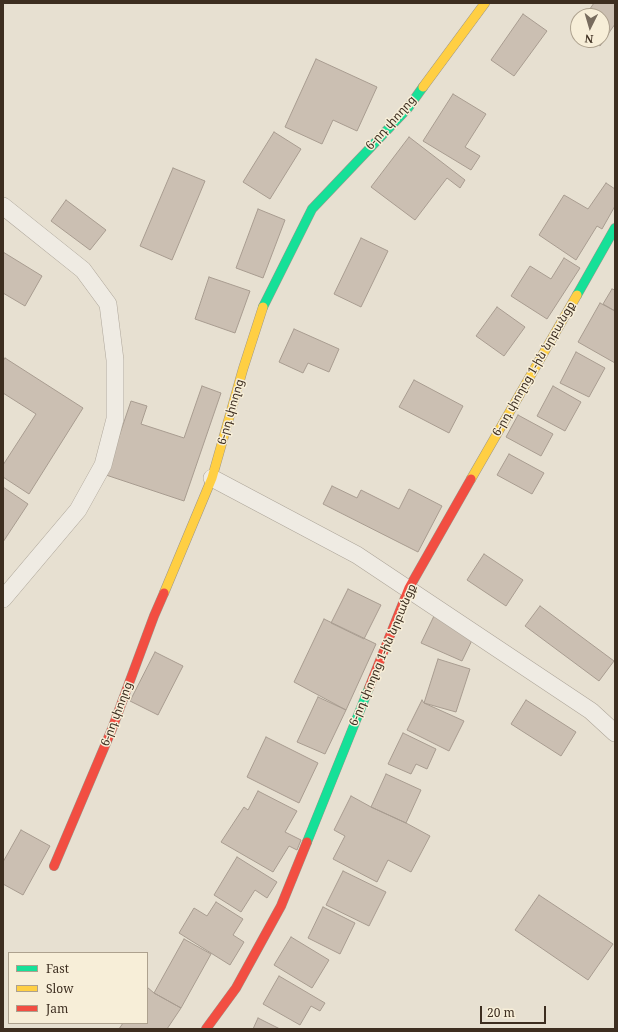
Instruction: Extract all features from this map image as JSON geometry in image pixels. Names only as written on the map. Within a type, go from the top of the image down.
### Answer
[{"type":"street","name":"6-րդ փողոց","points":[[54,866],[112,729],[154,616],[212,478],[263,305],[312,209],[408,108],[485,3]]},
{"type":"street","points":[[3,206],[83,270],[108,304],[115,360],[115,419],[103,465],[78,510],[3,599]]},
{"type":"street","name":"6-րդ փողոց 1-ին նրբանցք","points":[[206,1029],[236,988],[280,906],[409,588],[615,228]]},
{"type":"street","points":[[212,478],[357,555],[409,588],[591,711],[615,734]]},
{"type":"building","points":[[594,3],[615,3],[615,24],[610,31],[610,8],[591,8]]},
{"type":"building","points":[[523,14],[547,31],[514,76],[491,60]]},
{"type":"building","points":[[316,59],[377,87],[357,131],[333,120],[322,144],[285,127]]},
{"type":"building","points":[[453,94],[486,114],[465,147],[480,156],[471,170],[423,141]]},
{"type":"building","points":[[274,132],[301,149],[270,199],[243,182]]},
{"type":"building","points":[[409,137],[465,180],[460,188],[447,178],[415,220],[371,187]]},
{"type":"building","points":[[173,168],[205,181],[172,260],[140,246]]},
{"type":"building","points":[[606,183],[615,189],[615,206],[602,229],[597,226],[576,260],[539,235],[564,195],[588,209]]},
{"type":"building","points":[[66,200],[106,230],[90,250],[51,221]]},
{"type":"building","points":[[258,209],[285,220],[263,278],[236,268]]},
{"type":"building","points":[[361,238],[388,251],[361,307],[334,294]]},
{"type":"building","points":[[3,252],[42,276],[25,306],[3,293]]},
{"type":"building","points":[[564,258],[580,268],[547,319],[511,296],[530,266],[551,279]]},
{"type":"building","points":[[209,277],[250,291],[235,333],[195,319]]},
{"type":"building","points":[[612,289],[615,290],[615,311],[603,304]]},
{"type":"building","points":[[600,303],[615,311],[615,363],[578,342]]},
{"type":"building","points":[[497,307],[525,327],[504,356],[476,336]]},
{"type":"building","points":[[294,329],[339,349],[329,372],[308,363],[303,373],[279,362]]},
{"type":"building","points":[[576,352],[605,368],[589,397],[560,383]]},
{"type":"building","points":[[5,358],[83,408],[29,494],[3,477],[3,465],[36,414],[3,393],[3,361]]},
{"type":"building","points":[[414,380],[463,406],[449,433],[399,407]]},
{"type":"building","points":[[202,386],[221,393],[184,501],[106,475],[131,401],[147,406],[141,424],[184,438]]},
{"type":"building","points":[[553,386],[581,402],[565,431],[537,416]]},
{"type":"building","points":[[518,415],[553,434],[541,456],[506,437]]},
{"type":"building","points":[[509,454],[544,473],[532,494],[497,475]]},
{"type":"building","points":[[332,486],[357,498],[361,490],[399,509],[409,489],[442,506],[418,552],[323,504]]},
{"type":"building","points":[[3,487],[28,504],[3,542]]},
{"type":"building","points":[[484,554],[523,580],[506,606],[467,580]]},
{"type":"building","points":[[348,589],[381,605],[364,639],[331,623]]},
{"type":"building","points":[[540,606],[614,661],[599,681],[525,626]]},
{"type":"building","points":[[434,616],[475,634],[462,661],[421,643]]},
{"type":"building","points":[[324,619],[376,644],[346,710],[294,682]]},
{"type":"building","points":[[155,652],[183,666],[158,715],[130,701]]},
{"type":"building","points":[[438,659],[470,669],[456,712],[424,703]]},
{"type":"building","points":[[318,697],[346,710],[325,754],[297,742]]},
{"type":"building","points":[[422,700],[424,703],[464,721],[449,751],[407,730]]},
{"type":"building","points":[[526,700],[576,732],[561,756],[511,724]]},
{"type":"building","points":[[403,733],[436,749],[427,769],[416,764],[411,774],[388,764]]},
{"type":"building","points":[[266,737],[318,763],[299,803],[247,777]]},
{"type":"building","points":[[386,774],[421,790],[406,823],[371,807]]},
{"type":"building","points":[[258,791],[297,811],[285,832],[301,840],[297,850],[289,846],[273,872],[221,842],[244,807],[248,810]]},
{"type":"building","points":[[351,796],[430,836],[411,872],[388,860],[377,882],[333,859],[345,836],[334,830]]},
{"type":"building","points":[[21,830],[50,846],[23,895],[3,884],[3,862]]},
{"type":"building","points":[[237,857],[277,882],[267,898],[255,890],[241,912],[214,895]]},
{"type":"building","points":[[343,871],[386,892],[369,926],[326,905]]},
{"type":"building","points":[[539,895],[613,944],[588,980],[515,930]]},
{"type":"building","points":[[216,902],[243,919],[233,935],[244,942],[230,965],[179,933],[194,908],[207,916]]},
{"type":"building","points":[[323,907],[355,923],[340,954],[308,938]]},
{"type":"building","points":[[291,937],[329,960],[312,988],[274,965]]},
{"type":"building","points":[[184,939],[211,954],[181,1008],[154,993]]},
{"type":"building","points":[[279,976],[325,1003],[320,1011],[311,1006],[300,1025],[263,1004]]},
{"type":"building","points":[[148,988],[154,993],[181,1008],[167,1029],[119,1029],[122,1024],[148,1024]]},
{"type":"building","points":[[258,1018],[280,1029],[253,1029]]},
{"type":"traffic: fast","points":[[263,307],[312,209],[408,108],[423,87]]},
{"type":"traffic: fast","points":[[577,295],[615,228]]},
{"type":"traffic: fast","points":[[307,842],[369,688]]},
{"type":"traffic: slow","points":[[423,87],[485,3]]},
{"type":"traffic: slow","points":[[471,479],[577,295]]},
{"type":"traffic: slow","points":[[164,593],[212,478],[243,369],[263,307]]},
{"type":"traffic: jam","points":[[369,688],[409,588],[471,479]]},
{"type":"traffic: jam","points":[[54,866],[112,729],[164,593]]},
{"type":"traffic: jam","points":[[206,1029],[236,988],[281,906],[307,842]]}]
